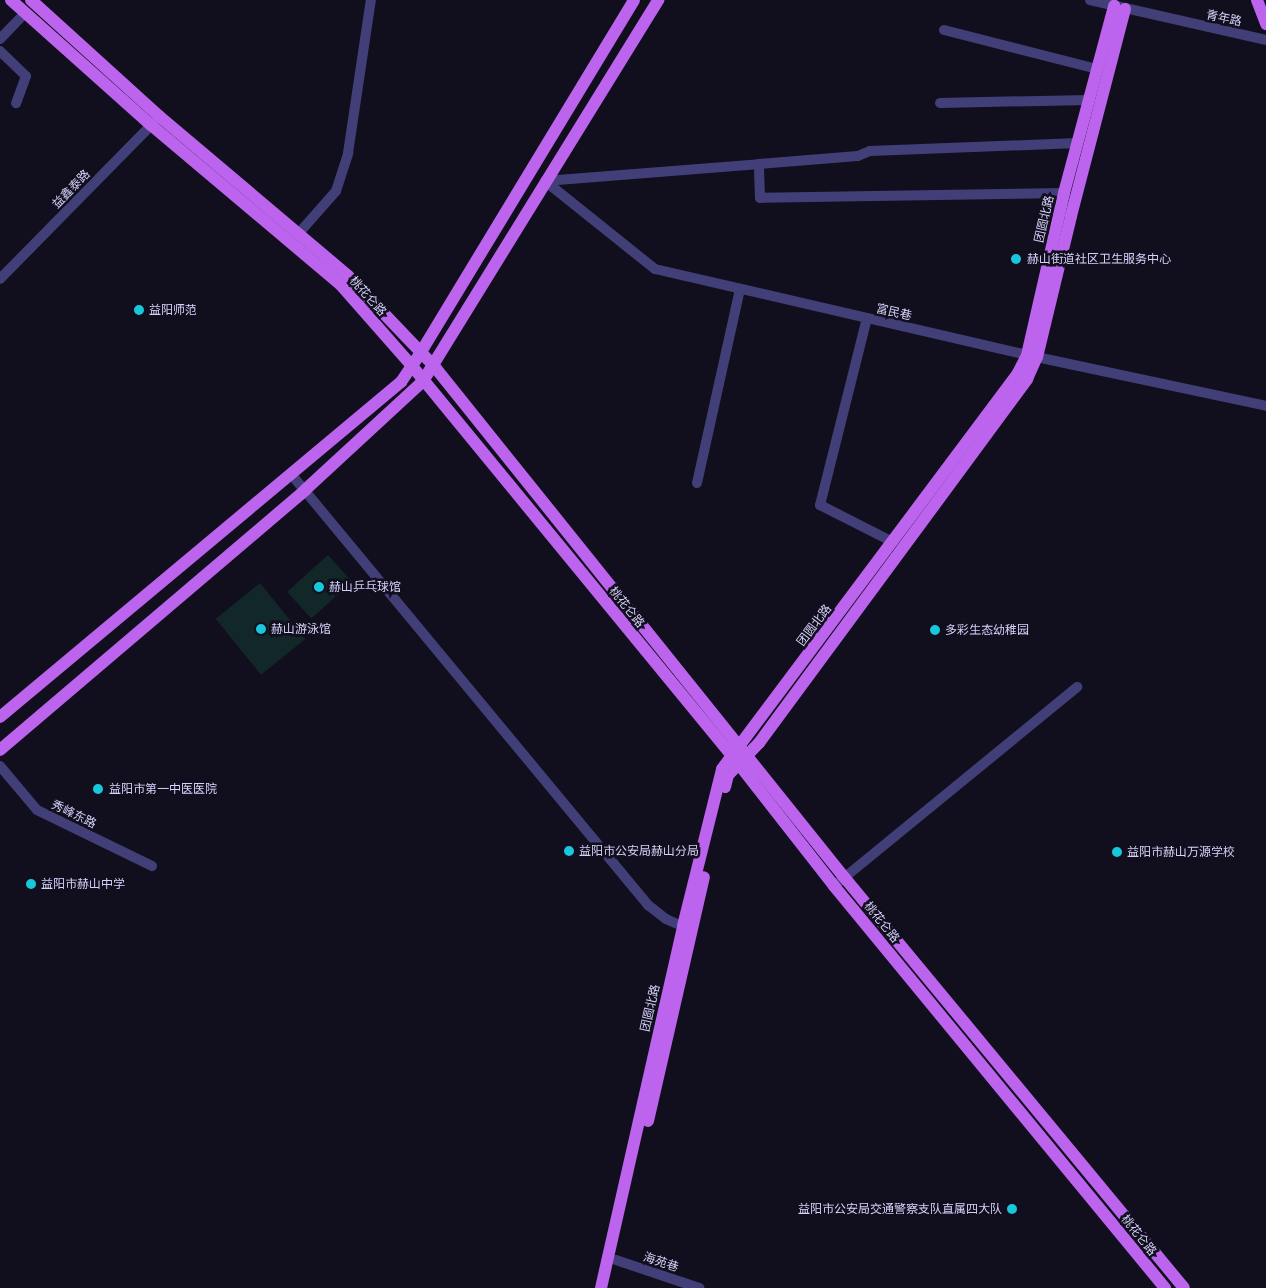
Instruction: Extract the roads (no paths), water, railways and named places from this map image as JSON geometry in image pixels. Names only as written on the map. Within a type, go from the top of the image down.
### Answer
[{"type":"main road","name":"桃花仑路","points":[[11,0],[155,120],[299,233],[348,276],[434,366],[739,755],[1165,1288]]},
{"type":"main road","name":"桃花仑路","points":[[31,0],[155,120],[340,284],[412,366],[739,755]]},
{"type":"main road","points":[[0,717],[401,382],[634,0]]},
{"type":"main road","points":[[0,750],[305,490],[423,381],[658,0]]},
{"type":"main road","points":[[1256,0],[1266,24]]},
{"type":"main road","name":"团圆北路","points":[[739,755],[1027,379],[1064,194],[1097,69],[1119,7]]},
{"type":"main road","name":"团圆北路","points":[[601,1288],[687,928],[728,775],[739,755],[893,542],[1032,356],[1071,216],[1119,7]]},
{"type":"main road","name":"桃花仑路","points":[[839,881],[1184,1288]]},
{"type":"main road","name":"团圆北路","points":[[609,1288],[687,928]]},
{"type":"street","points":[[299,233],[336,191],[344,168],[348,153],[371,0]]},
{"type":"street","name":"青年路","points":[[1090,0],[1266,40]]},
{"type":"street","points":[[0,40],[25,13]]},
{"type":"street","points":[[944,30],[1097,69]]},
{"type":"street","points":[[0,51],[26,76],[16,103]]},
{"type":"street","points":[[940,103],[1089,100]]},
{"type":"street","name":"益鑫泰路","points":[[0,279],[155,120]]},
{"type":"street","points":[[546,181],[858,156],[870,151],[1078,143]]},
{"type":"street","points":[[759,164],[760,198],[1064,194]]},
{"type":"street","name":"富民巷","points":[[546,181],[655,269],[1032,356],[1266,406]]},
{"type":"street","points":[[697,483],[740,289]]},
{"type":"street","points":[[867,318],[820,505],[893,542]]},
{"type":"street","points":[[291,474],[648,905],[666,919],[687,928]]},
{"type":"street","points":[[839,881],[1077,687]]},
{"type":"street","name":"秀峰东路","points":[[0,766],[37,810],[152,866]]},
{"type":"street","name":"海苑巷","points":[[616,1260],[698,1288]]},
{"type":"place","name":"赫山街道社区卫生服务中心","points":[[1016,259]]},
{"type":"place","name":"益阳师范","points":[[139,310]]},
{"type":"place","name":"赫山乒乓球馆","points":[[319,587]]},
{"type":"place","name":"赫山游泳馆","points":[[261,629]]},
{"type":"place","name":"多彩生态幼稚园","points":[[935,630]]},
{"type":"place","name":"益阳市第一中医医院","points":[[98,789]]},
{"type":"place","name":"益阳市公安局赫山分局","points":[[569,851]]},
{"type":"place","name":"益阳市赫山万源学校","points":[[1117,852]]},
{"type":"place","name":"益阳市赫山中学","points":[[31,884]]},
{"type":"place","name":"益阳市公安局交通警察支队直属四大队","points":[[1012,1209]]}]
